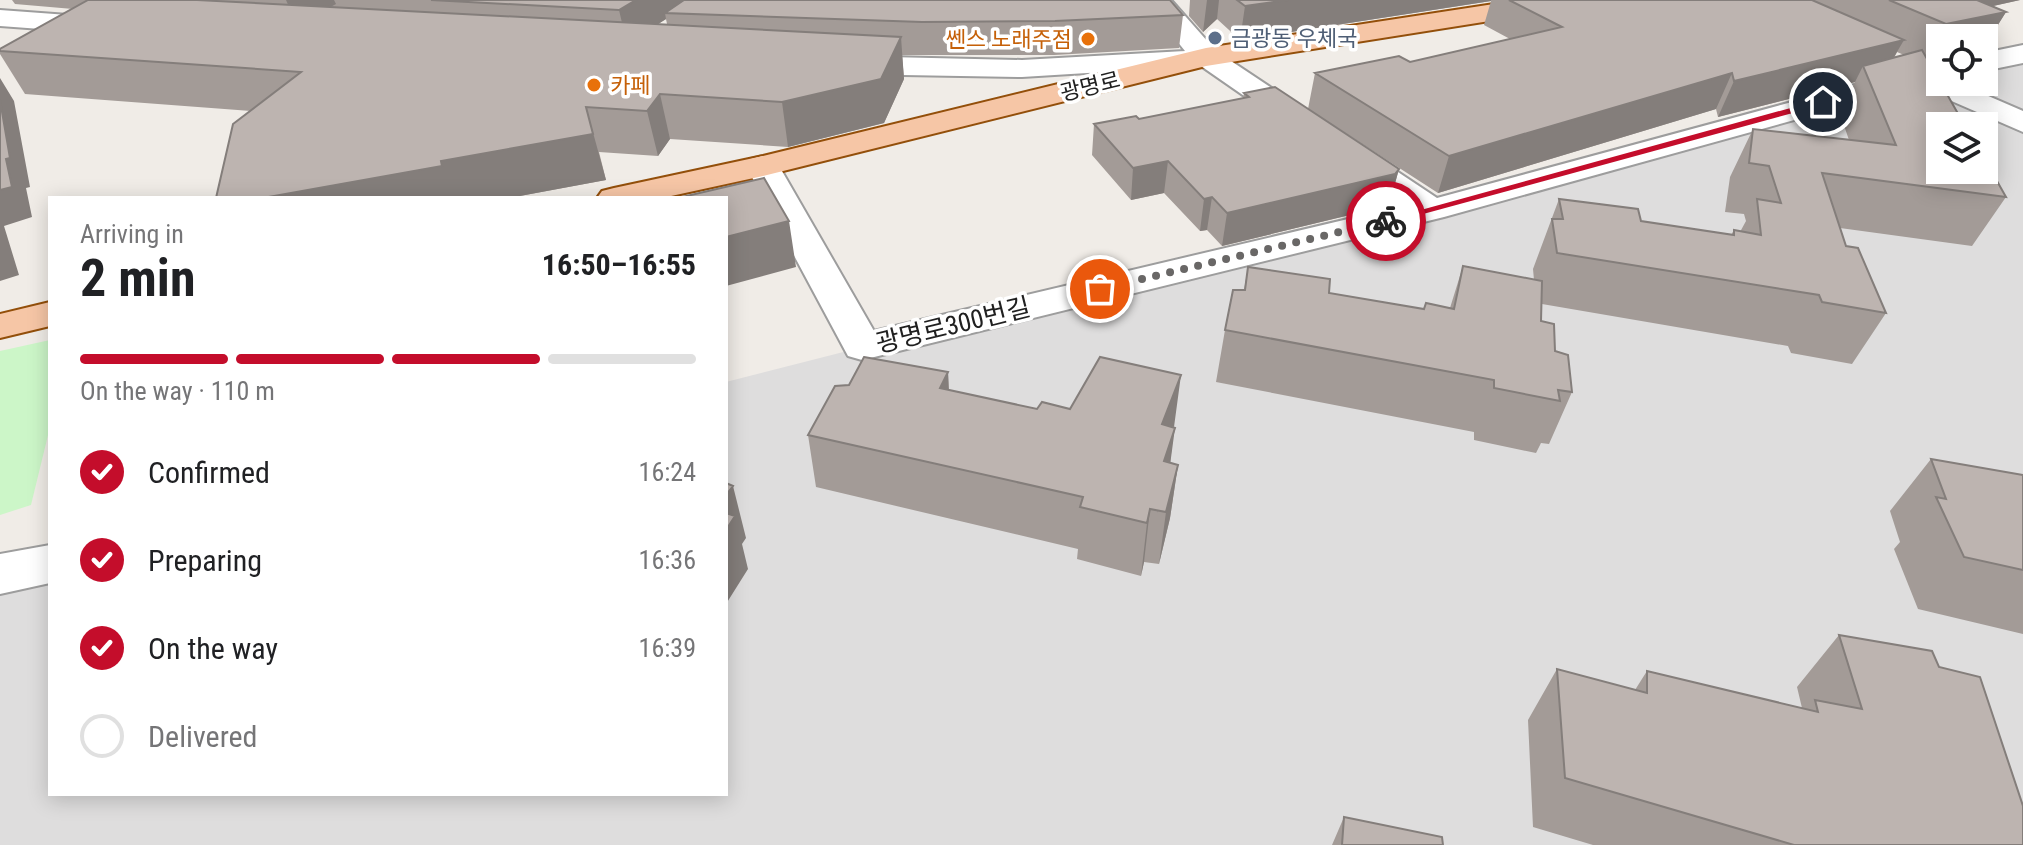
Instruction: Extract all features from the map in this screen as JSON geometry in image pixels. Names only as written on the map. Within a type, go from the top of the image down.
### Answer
[{"type":"main road","name":"광명로","points":[[623,196],[763,166],[1206,57],[1571,0]]},
{"type":"main road","points":[[0,326],[48,314]]},
{"type":"street","points":[[1162,5],[1206,57],[1432,210],[1926,75]]},
{"type":"street","points":[[0,18],[90,25],[134,16]]},
{"type":"street","points":[[1998,59],[2023,54]]},
{"type":"street","points":[[826,64],[970,71],[1109,67],[1206,57]]},
{"type":"street","points":[[1876,57],[1926,73]]},
{"type":"street","points":[[1971,96],[2023,123]]},
{"type":"street","name":"광명로300번길","points":[[763,166],[862,347],[1432,210]]},
{"type":"street","points":[[0,574],[48,564]]},
{"type":"shaded area","points":[[2023,52],[2023,845],[0,845],[0,571],[48,559],[48,796],[728,796],[728,381],[1853,94],[1926,84],[1926,96],[1998,96],[1998,58]]},
{"type":"green space","points":[[48,340],[48,435],[31,505],[0,515],[0,351]]},
{"type":"building","points":[[88,0],[197,0],[901,37],[881,79],[782,102],[660,94],[647,111],[586,107],[593,134],[441,161],[442,166],[274,196],[216,196],[233,124],[301,72],[0,49]]},
{"type":"building","points":[[431,0],[636,0],[619,10]]},
{"type":"building","points":[[684,0],[1170,0],[1183,15],[1055,21],[922,22],[665,13]]},
{"type":"building","points":[[1237,0],[1288,0],[1245,6]]},
{"type":"building","points":[[1509,0],[1812,0],[1904,40],[1734,81],[1732,73],[1449,156],[1315,73],[1399,56],[1410,62],[1562,27]]},
{"type":"building","points":[[1889,0],[1977,0],[2006,12],[1946,24]]},
{"type":"building","points":[[1922,50],[1926,57],[1926,96],[1948,96],[1957,112],[1926,112],[1926,184],[1998,183],[2006,197],[1822,173],[1846,246],[1858,248],[1886,313],[1822,302],[1819,295],[1557,253],[1552,219],[1563,219],[1559,199],[1638,209],[1641,221],[1734,235],[1734,230],[1761,235],[1757,199],[1781,203],[1769,166],[1749,163],[1753,129],[1896,145],[1863,66]]},
{"type":"building","points":[[1275,87],[1399,169],[1395,174],[1227,213],[1212,197],[1204,199],[1168,161],[1133,168],[1094,124],[1136,116],[1139,119],[1249,97],[1244,93]]},
{"type":"building","points":[[0,100],[12,187],[0,190]]},
{"type":"building","points":[[764,178],[789,221],[728,236],[728,196],[687,196]]},
{"type":"building","points":[[1463,266],[1542,281],[1541,321],[1554,324],[1555,351],[1568,355],[1572,392],[1558,390],[1560,401],[1494,388],[1494,380],[1225,330],[1233,290],[1245,290],[1248,267],[1330,279],[1329,293],[1424,309],[1426,303],[1454,309]]},
{"type":"building","points":[[864,357],[948,372],[940,388],[1037,409],[1042,402],[1070,409],[1100,357],[1181,375],[1162,424],[1175,428],[1164,461],[1178,465],[1166,512],[1150,509],[1147,523],[1080,507],[1083,497],[808,435],[835,386],[849,385]]},
{"type":"building","points":[[1931,459],[2023,475],[2023,570],[1964,557],[1936,497],[1946,499]]},
{"type":"building","points":[[728,514],[735,516],[728,527]]},
{"type":"building","points":[[1839,635],[1932,651],[1939,667],[1980,677],[2023,806],[2023,845],[1794,845],[1565,778],[1557,669],[1647,693],[1647,671],[1818,712],[1815,700],[1862,709]]},
{"type":"building","points":[[1344,817],[1442,837],[1443,845],[1342,845]]},
{"type":"way so far","points":[[1100,289],[1386,221]]},
{"type":"place","name":"금광동 우체국","points":[[1215,38]]},
{"type":"place","name":"쎈스 노래주점","points":[[1088,39]]},
{"type":"place","name":"카페","points":[[594,85]]},
{"type":"route","points":[[1386,221],[1823,102]]}]
